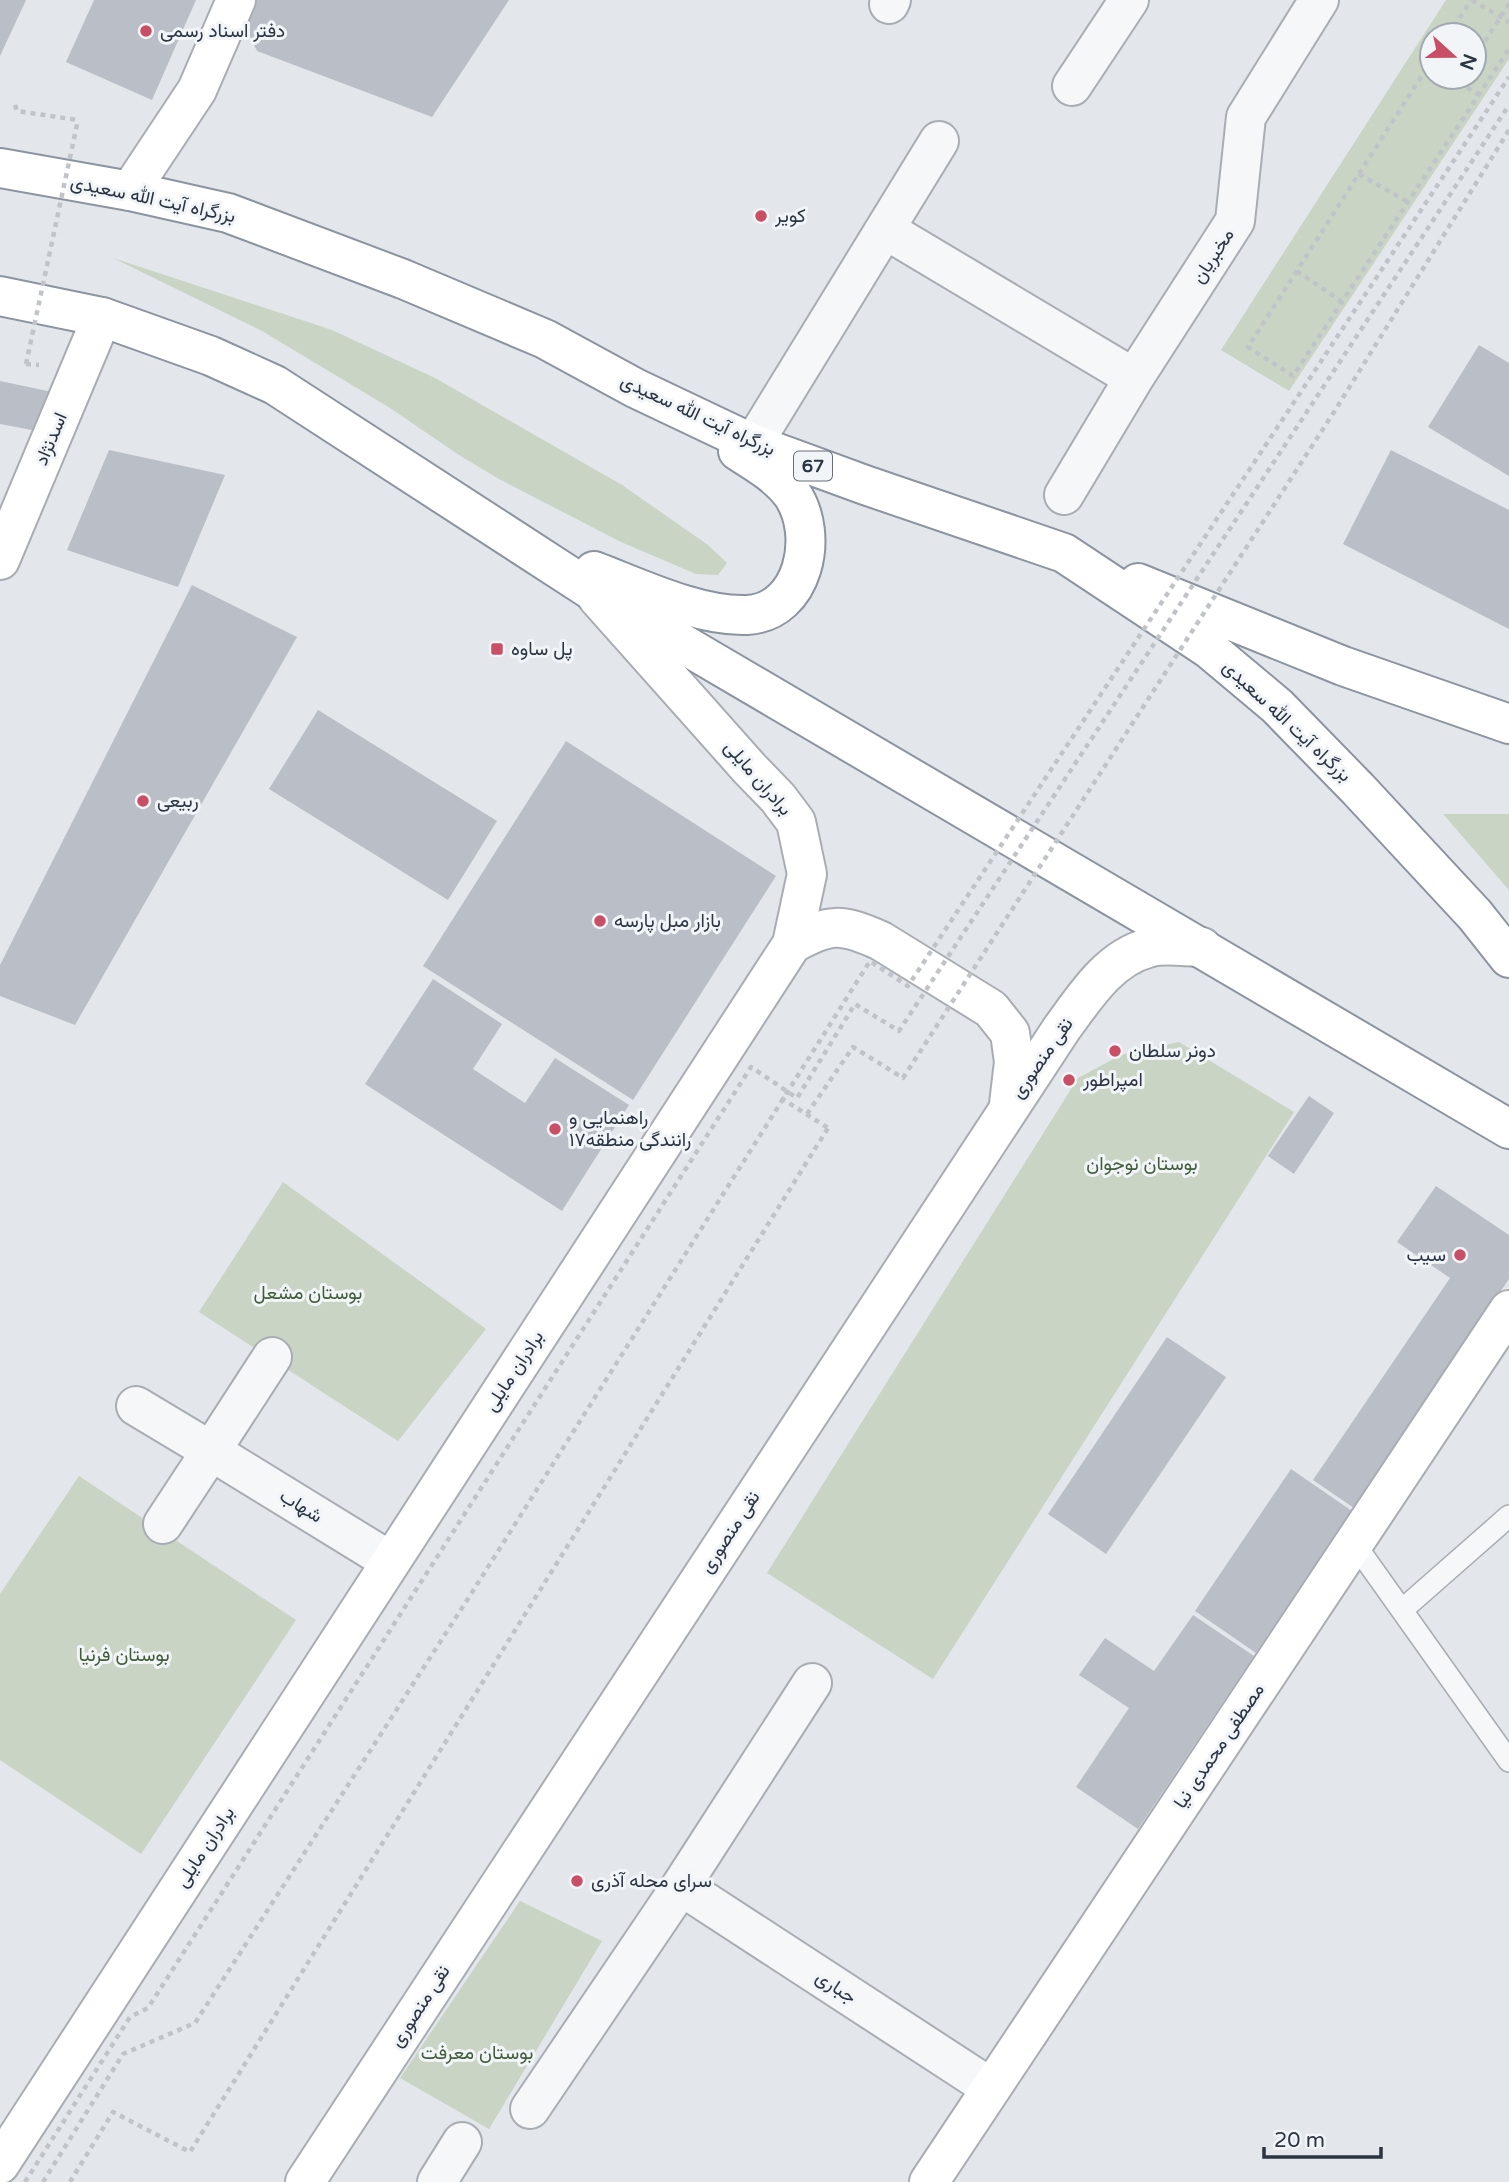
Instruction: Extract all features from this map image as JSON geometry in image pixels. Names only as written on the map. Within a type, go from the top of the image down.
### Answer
[{"type":"main road","points":[[130,191],[197,90],[236,0]]},
{"type":"main road","name":"بزرگراه آیت الله سعیدی","points":[[0,167],[130,191],[228,213],[403,279],[545,339],[635,388],[753,444],[1064,553],[1209,649],[1276,706],[1376,808],[1475,915],[1509,957]]},
{"type":"main road","points":[[0,296],[102,317],[211,356],[275,385],[591,590],[1509,1129]]},
{"type":"main road","name":"اسدنژاد","points":[[0,560],[102,317]]},
{"type":"main road","points":[[517,542],[663,597],[710,611],[748,615],[777,607],[795,583],[807,552],[805,523],[792,494],[769,471],[635,388]]},
{"type":"main road","points":[[1064,553],[1343,666],[1509,724]]},
{"type":"main road","name":"برادران مایلی","points":[[0,2164],[792,944],[807,874],[796,822],[778,798],[591,590]]},
{"type":"main road","points":[[792,944],[819,929],[836,926],[862,932],[991,1009],[1010,1033],[1014,1062],[1008,1107]]},
{"type":"main road","name":"نقی منصوری","points":[[305,2182],[1008,1107],[1092,988],[1119,961],[1148,947],[1202,947]]},
{"type":"main road","name":"مصطفی محمدی نیا","points":[[929,2182],[1509,1310]]},
{"type":"street","points":[[1072,86],[1129,0]]},
{"type":"street","name":"مخبریان","points":[[1064,495],[1134,377],[1236,220],[1246,117],[1320,0]]},
{"type":"street","points":[[753,444],[939,141]]},
{"type":"street","points":[[886,230],[1134,377]]},
{"type":"street","points":[[163,1524],[272,1357]]},
{"type":"street","name":"شهاب","points":[[136,1406],[390,1561]]},
{"type":"street","points":[[530,2109],[681,1886],[812,1683]]},
{"type":"street","name":"جباری","points":[[681,1886],[991,2088]]},
{"type":"street","points":[[437,2182],[462,2142]]},
{"type":"lane","points":[[1402,1610],[1509,1516]]},
{"type":"lane","points":[[1354,1543],[1509,1761]]},
{"type":"path","points":[[1458,21],[1472,0],[1509,22]]},
{"type":"path","points":[[1488,37],[1509,4]]},
{"type":"path","points":[[1418,84],[1248,347],[1293,376],[1509,49]]},
{"type":"path","points":[[43,2182],[123,2054],[195,2023],[471,1594],[781,1098],[870,961],[908,986],[1509,77]]},
{"type":"path","points":[[1474,91],[1479,95]]},
{"type":"path","points":[[15,104],[17,111],[78,120],[26,365]]},
{"type":"path","points":[[24,2182],[130,2017],[148,2008],[751,1067],[797,1098],[855,1004],[899,1031],[1509,105]]},
{"type":"path","points":[[807,1114],[853,1047],[904,1078],[1334,412],[1509,130]]},
{"type":"path","points":[[1359,174],[1408,202]]},
{"type":"path","points":[[1296,271],[1342,302]]},
{"type":"path","points":[[70,2182],[113,2112],[190,2152],[828,1128],[781,1098]]},
{"type":"green space","points":[[1446,0],[1509,0],[1509,59],[1488,91],[1488,21],[1432,21]]},
{"type":"green space","points":[[1418,44],[1418,91],[1488,91],[1289,391],[1221,350]]},
{"type":"green space","points":[[113,258],[332,330],[435,378],[622,485],[708,545],[727,563],[718,575],[696,574],[621,542],[499,479],[390,408],[262,331]]},
{"type":"green space","points":[[1443,814],[1509,814],[1509,890]]},
{"type":"green space","name":"بوستان نوجوان","points":[[1179,1042],[1294,1112],[933,1679],[767,1573],[1078,1078],[1121,1055]]},
{"type":"green space","name":"بوستان مشعل","points":[[283,1182],[486,1329],[398,1441],[199,1312]]},
{"type":"green space","name":"بوستان فرنیا","points":[[79,1476],[296,1620],[141,1854],[0,1760],[0,1594]]},
{"type":"green space","name":"بوستان معرفت","points":[[520,1901],[602,1941],[489,2129],[400,2078]]},
{"type":"building","points":[[0,0],[26,0],[0,56]]},
{"type":"building","points":[[94,0],[196,0],[152,100],[66,62]]},
{"type":"building","points":[[254,0],[509,0],[432,117],[257,51],[243,23]]},
{"type":"building","points":[[1479,345],[1509,363],[1509,476],[1428,427]]},
{"type":"building","points":[[0,381],[57,393],[48,433],[0,424]]},
{"type":"building","points":[[109,450],[225,475],[178,587],[67,550]]},
{"type":"building","points":[[1391,450],[1509,510],[1509,629],[1343,544]]},
{"type":"building","name":"ربیعی","points":[[192,585],[297,637],[75,1025],[0,996],[0,965]]},
{"type":"building","points":[[318,710],[497,821],[448,900],[269,789]]},
{"type":"building","name":"بازار مبل پارسه","points":[[566,741],[776,876],[633,1100],[423,966]]},
{"type":"building","points":[[433,979],[502,1024],[473,1069],[525,1103],[555,1058],[629,1105],[562,1211],[365,1084]]},
{"type":"building","points":[[1309,1096],[1334,1113],[1294,1174],[1268,1156]]},
{"type":"building","points":[[1436,1186],[1509,1235],[1509,1279],[1354,1508],[1313,1480],[1450,1278],[1397,1242]]},
{"type":"building","points":[[1167,1337],[1226,1377],[1106,1554],[1048,1514]]},
{"type":"building","points":[[1291,1469],[1352,1511],[1256,1653],[1195,1611]]},
{"type":"building","points":[[1193,1615],[1254,1656],[1138,1829],[1076,1787],[1129,1708],[1079,1675],[1105,1638],[1154,1671]]},
{"type":"place","name":"دفتر اسناد رسمی","points":[[146,31]]},
{"type":"place","name":"کویر","points":[[761,216]]},
{"type":"place","name":"پل ساوه","points":[[497,649]]},
{"type":"place","name":"ربیعی","points":[[143,801]]},
{"type":"place","name":"بازار مبل پارسه","points":[[600,921]]},
{"type":"place","name":"دونر سلطان","points":[[1115,1051]]},
{"type":"place","name":"امپراطور","points":[[1069,1080]]},
{"type":"place","name":"راهنمایی و رانندگی منطقه۱۷","points":[[555,1129]]},
{"type":"place","name":"سیب","points":[[1460,1255]]},
{"type":"place","name":"سرای محله آذری","points":[[577,1881]]}]
